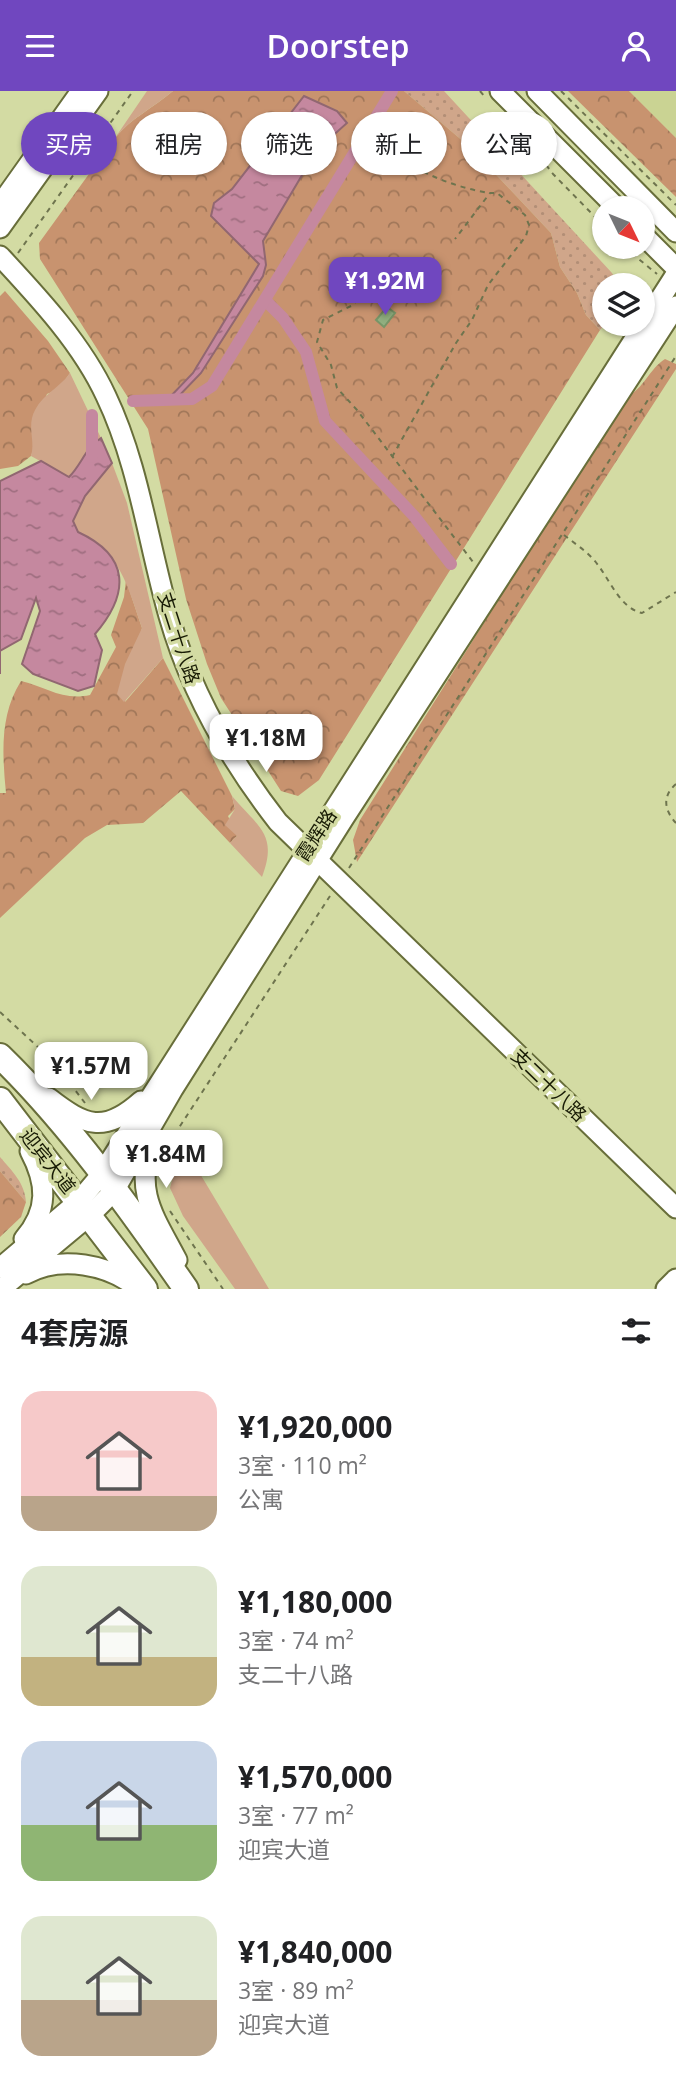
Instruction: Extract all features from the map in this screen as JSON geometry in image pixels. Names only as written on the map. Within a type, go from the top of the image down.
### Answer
[{"type":"highway","name":"迎宾大道","points":[[0,1056],[22,1078],[107,1183],[186,1289]]},
{"type":"highway","name":"迎宾大道","points":[[0,1101],[145,1289]]},
{"type":"street","points":[[0,205],[81,91]]},
{"type":"street","points":[[0,229],[98,91]]},
{"type":"street","points":[[537,91],[676,232]]},
{"type":"street","points":[[494,95],[604,196]]},
{"type":"street","points":[[618,196],[626,181]]},
{"type":"street","points":[[655,251],[674,275]]},
{"type":"street","name":"支二十八路","points":[[4,261],[56,321],[105,393],[119,425],[169,617],[192,682],[242,775],[278,822],[676,1208]]},
{"type":"street","name":"霞辉路","points":[[1,1277],[84,1208],[107,1183],[674,275]]},
{"type":"street","name":"霞辉路","points":[[312,855],[676,306]]},
{"type":"street","points":[[22,1078],[83,1122],[102,1124],[121,1117],[167,1084]]},
{"type":"street","points":[[167,1084],[144,1164],[143,1184],[155,1217],[192,1289]]},
{"type":"street","points":[[0,1101],[36,1163],[44,1183],[37,1218],[1,1277]]},
{"type":"street","points":[[1,1277],[58,1264],[116,1273],[138,1289]]},
{"type":"street","points":[[666,1289],[676,1279]]},
{"type":"path","points":[[4,261],[133,91]]},
{"type":"path","points":[[480,91],[494,95]]},
{"type":"path","points":[[561,91],[676,205]]},
{"type":"path","points":[[392,457],[456,343],[472,320],[488,285],[526,236],[529,225],[525,215],[497,193],[461,188],[427,175]]},
{"type":"path","points":[[554,175],[592,214]]},
{"type":"path","points":[[455,239],[490,193]]},
{"type":"path","points":[[645,259],[674,275]]},
{"type":"path","points":[[364,291],[353,305],[323,320],[317,342],[331,365],[341,394],[358,410],[476,566]]},
{"type":"path","points":[[168,1145],[676,356]]},
{"type":"path","points":[[562,534],[594,560],[627,606],[635,611],[642,613],[676,592]]},
{"type":"path","points":[[676,784],[666,799],[666,809],[676,823]]},
{"type":"path","points":[[0,1012],[52,1060],[89,1107]]},
{"type":"path","points":[[165,1203],[223,1289]]},
{"type":"shaded area","points":[[147,91],[173,91],[144,112],[133,112]]},
{"type":"shaded area","points":[[404,91],[444,91],[463,112],[461,112],[461,139],[447,128],[447,112],[429,112]]},
{"type":"shaded area","points":[[629,91],[676,91],[676,138]]},
{"type":"shaded area","points":[[131,114],[131,122],[117,135]]},
{"type":"shaded area","points":[[496,175],[522,175],[592,251],[592,259],[599,259],[612,273],[592,273],[592,321],[560,267],[551,233]]},
{"type":"shaded area","points":[[70,373],[101,438],[91,446],[69,477],[31,456],[31,428],[32,418],[39,404]]},
{"type":"shaded area","points":[[112,463],[127,503],[163,658],[124,702],[117,694],[125,664],[142,628],[127,585],[113,560],[104,549],[78,532],[73,521],[85,496]]},
{"type":"shaded area","points":[[232,796],[258,824],[267,841],[268,851],[262,877],[230,843],[237,836],[225,825],[235,809]]},
{"type":"shaded area","points":[[194,1138],[196,1167],[269,1289],[235,1289],[183,1216],[170,1188],[176,1166]]},
{"type":"shaded area","points":[[0,1157],[20,1183],[26,1202],[0,1171]]},
{"type":"green space","points":[[173,91],[404,91],[429,112],[351,112],[351,175],[447,175],[447,128],[461,139],[461,175],[496,175],[551,233],[560,267],[592,321],[592,336],[596,336],[319,780],[298,796],[281,791],[221,698],[186,599],[148,429],[40,259],[39,243],[88,175],[117,175],[117,136],[131,122],[131,175],[227,175],[227,112],[144,112]]},
{"type":"green space","points":[[568,91],[629,91],[676,138],[676,197]]},
{"type":"green space","points":[[5,291],[48,341],[70,373],[59,389],[47,394],[32,433],[34,447],[31,456],[18,466],[0,469],[0,296]]},
{"type":"green space","points":[[665,359],[676,364],[676,369],[357,862],[353,840],[360,820],[626,397]]},
{"type":"green space","points":[[126,580],[142,628],[125,702],[163,658],[232,796],[235,809],[228,816],[237,836],[230,843],[181,791],[143,823],[107,825],[85,838],[0,918],[0,793],[6,793],[3,749],[9,707],[21,681],[63,695],[90,695],[116,647],[111,635],[124,597]]},
{"type":"green space","points":[[0,1171],[26,1202],[21,1217],[0,1237]]},
{"type":"water","points":[[304,96],[337,111],[347,123],[337,132],[337,112],[292,112]]},
{"type":"water","points":[[243,175],[302,175],[263,241],[266,265],[263,276],[201,373],[176,399],[168,399],[193,373],[259,264],[211,216],[214,203],[232,189]]},
{"type":"water","points":[[101,438],[112,463],[85,496],[73,521],[78,532],[108,552],[119,577],[119,590],[114,604],[95,634],[102,650],[94,686],[78,691],[33,674],[22,664],[40,611],[36,598],[21,639],[0,651],[0,481],[41,461],[69,477],[91,446]]},
{"type":"building","points":[[387,307],[395,313],[384,327],[376,320]]},
{"type":"waterway","points":[[133,401],[192,399],[212,386],[392,91]]},
{"type":"waterway","points":[[266,301],[283,318],[306,352],[325,421],[414,516],[451,564]]},
{"type":"waterway","points":[[92,415],[92,457]]}]
